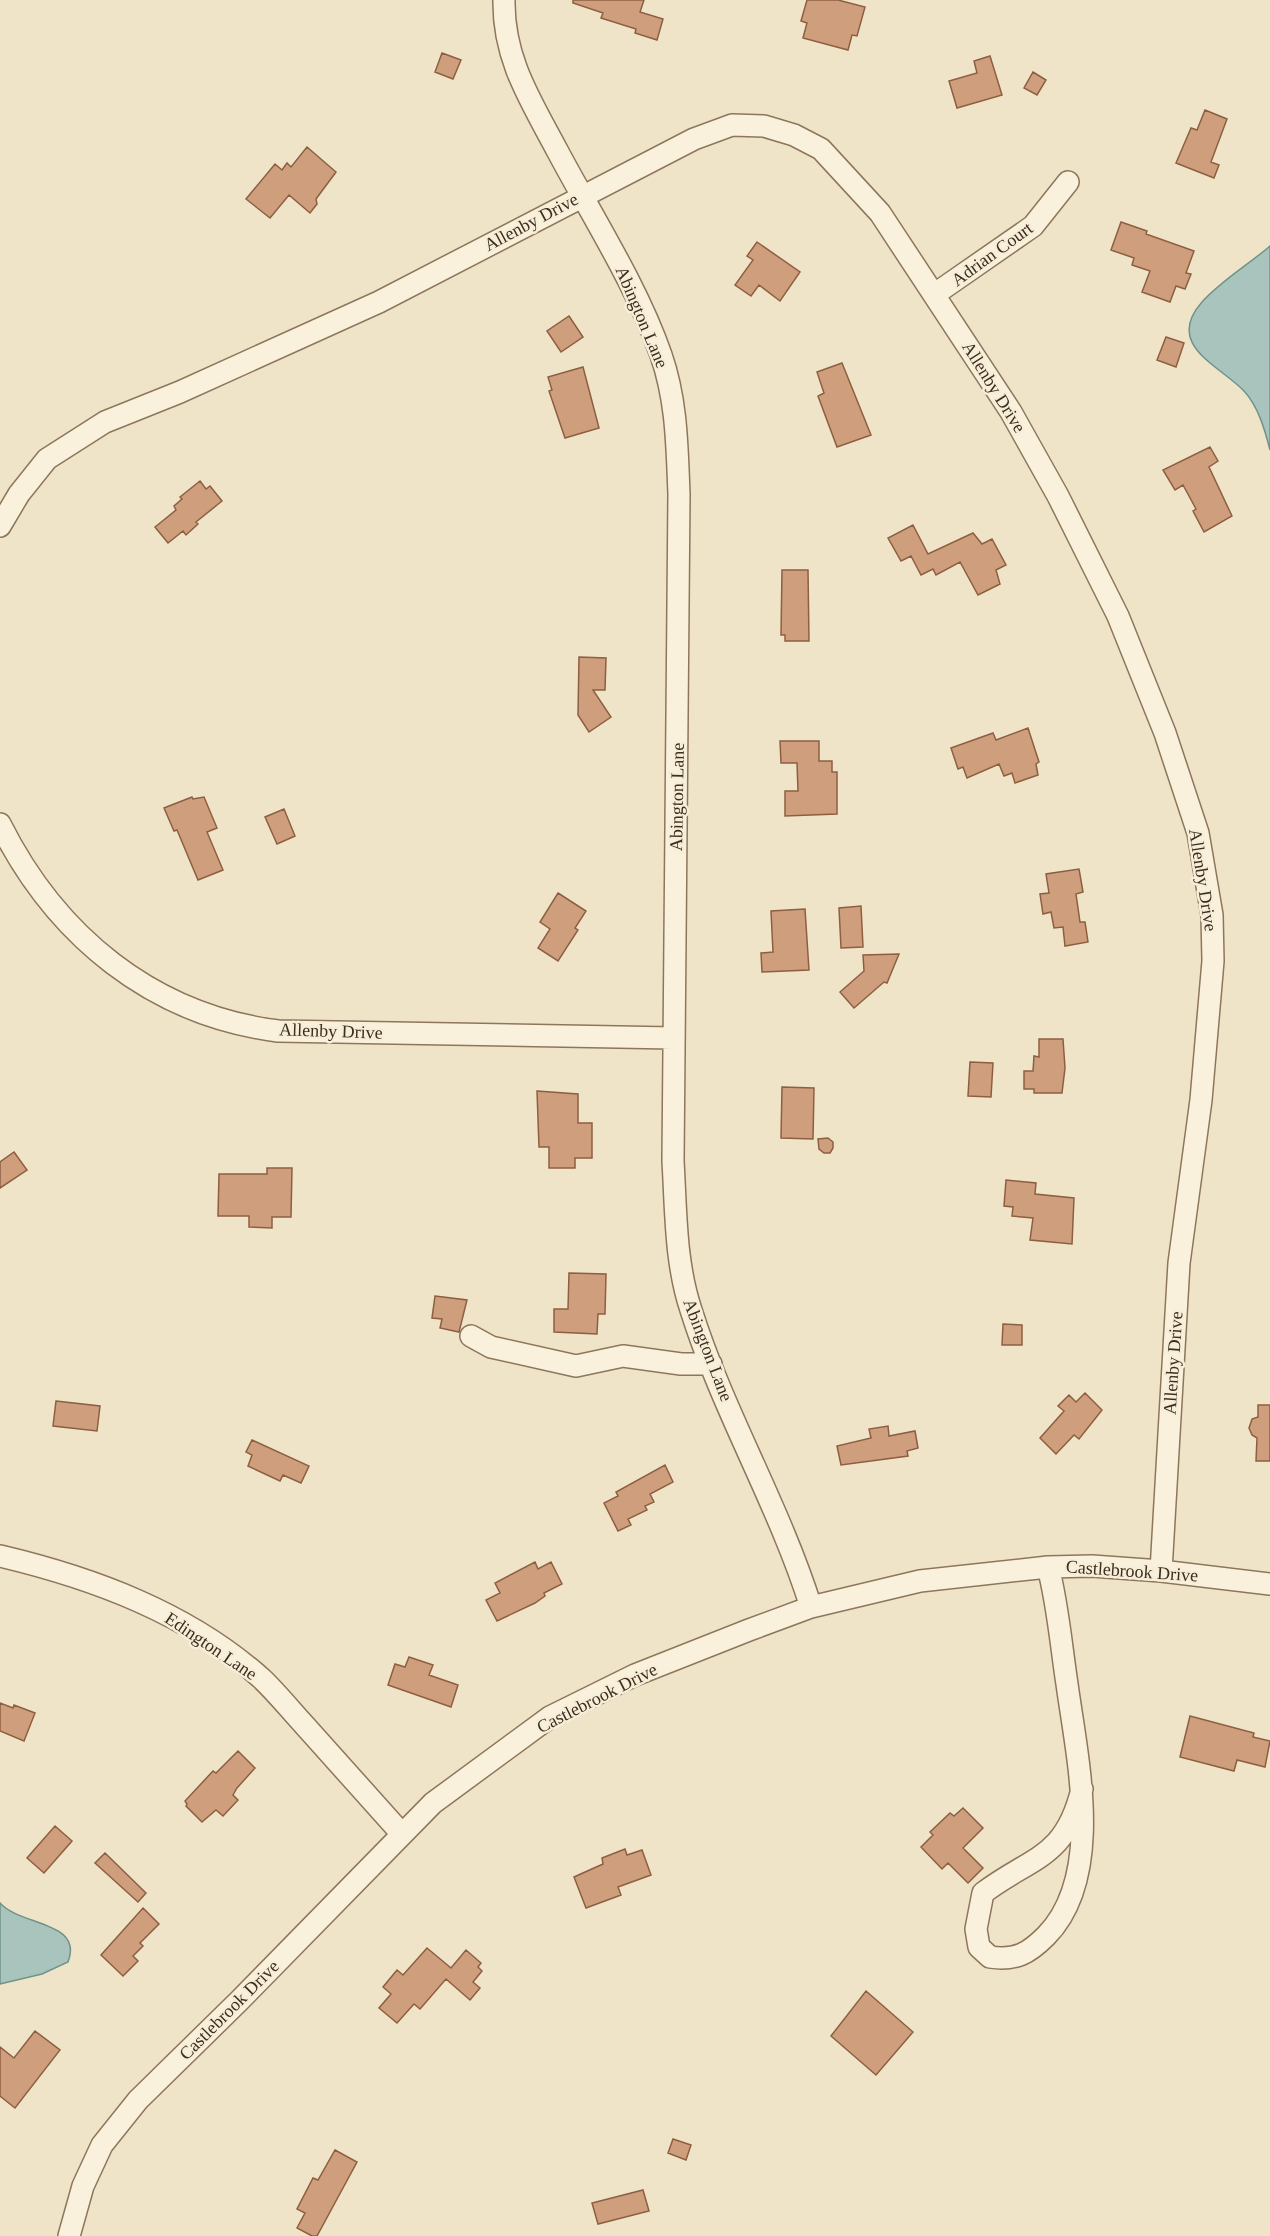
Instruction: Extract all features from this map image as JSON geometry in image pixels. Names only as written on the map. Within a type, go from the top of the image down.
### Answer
[{"type":"street","name":"Abington Lane","points":[[504,0],[503,26],[518,79],[615,254],[661,355],[676,411],[679,494],[673,1161],[679,1256],[690,1309],[711,1364],[796,1561],[811,1607]]},
{"type":"street","name":"Allenby Drive","points":[[0,526],[19,494],[48,459],[105,422],[180,392],[379,302],[581,195],[694,139],[732,125],[764,126],[795,135],[821,149],[880,213],[1011,412],[1058,496],[1115,610],[1165,734],[1198,833],[1212,915],[1214,961],[1201,1100],[1179,1263],[1161,1571]]},
{"type":"street","name":"Adrian Court","points":[[935,294],[1033,226],[1068,182]]},
{"type":"street","name":"Allenby Drive","points":[[0,824],[17,859],[49,903],[84,941],[123,972],[150,989],[214,1016],[278,1031],[674,1038]]},
{"type":"street","points":[[471,1336],[491,1347],[576,1366],[623,1356],[681,1364],[711,1364]]},
{"type":"street","name":"Edington Lane","points":[[0,1556],[49,1568],[114,1591],[167,1614],[210,1640],[261,1678],[401,1833]]},
{"type":"street","name":"Castlebrook Drive","points":[[69,2236],[83,2186],[102,2145],[138,2100],[239,2001],[401,1833],[433,1803],[550,1717],[635,1675],[811,1607],[920,1581],[1048,1567],[1092,1566],[1161,1571],[1270,1584]]},
{"type":"street","points":[[1048,1567],[1053,1585],[1082,1789],[1080,1857],[1073,1894],[1052,1930],[1033,1949],[1019,1958],[990,1957],[979,1947],[976,1929],[983,1893],[1005,1877],[1033,1864],[1051,1851],[1078,1806],[1082,1789]]},
{"type":"water","points":[[1270,246],[1270,450],[1266,434],[1249,397],[1199,353],[1192,342],[1189,330],[1192,317],[1202,302]]},
{"type":"water","points":[[0,1903],[21,1916],[59,1931],[67,1939],[70,1949],[68,1962],[42,1974],[0,1984]]},
{"type":"building","points":[[573,0],[644,0],[640,12],[663,19],[657,40],[635,33],[636,29],[601,18],[603,13],[573,3]]},
{"type":"building","points":[[807,0],[838,0],[865,7],[857,36],[852,35],[848,50],[803,38],[807,23],[801,21]]},
{"type":"building","points":[[442,53],[461,60],[453,79],[435,72]]},
{"type":"building","points":[[990,56],[1002,95],[957,108],[949,81],[977,73],[974,61]]},
{"type":"building","points":[[1033,72],[1046,80],[1037,95],[1024,88]]},
{"type":"building","points":[[1205,110],[1227,119],[1211,162],[1219,165],[1214,178],[1176,163],[1191,128],[1197,130]]},
{"type":"building","points":[[307,147],[336,172],[316,199],[317,204],[310,213],[289,195],[270,218],[246,199],[275,164],[282,170],[287,163],[291,167]]},
{"type":"building","points":[[1121,222],[1147,231],[1146,234],[1194,251],[1186,273],[1191,274],[1185,289],[1176,286],[1170,302],[1142,292],[1150,271],[1132,265],[1134,258],[1111,250]]},
{"type":"building","points":[[757,242],[800,272],[780,301],[759,285],[751,296],[735,285],[753,260],[747,256]]},
{"type":"building","points":[[569,316],[583,337],[561,352],[547,331]]},
{"type":"building","points":[[1166,337],[1184,343],[1176,367],[1157,360]]},
{"type":"building","points":[[842,363],[871,435],[837,447],[818,396],[824,393],[817,372]]},
{"type":"building","points":[[583,367],[599,428],[565,438],[549,391],[552,390],[548,377]]},
{"type":"building","points":[[1210,447],[1218,461],[1209,467],[1232,516],[1204,532],[1193,511],[1196,509],[1183,485],[1175,490],[1163,470]]},
{"type":"building","points":[[200,481],[206,489],[210,486],[222,501],[196,522],[198,524],[186,535],[183,531],[168,543],[155,527],[176,510],[174,506],[182,499],[180,497]]},
{"type":"building","points":[[913,525],[928,554],[973,533],[982,544],[992,539],[1006,565],[996,570],[1000,584],[978,595],[960,562],[936,575],[933,569],[921,575],[911,556],[901,561],[888,538]]},
{"type":"building","points":[[782,570],[808,570],[809,641],[785,641],[785,635],[781,635]]},
{"type":"building","points":[[579,657],[606,658],[605,690],[593,690],[611,717],[589,732],[578,715]]},
{"type":"building","points":[[1028,728],[1039,762],[1036,764],[1038,775],[1015,783],[1012,773],[1004,776],[999,764],[967,778],[963,767],[958,769],[951,748],[993,733],[996,740]]},
{"type":"building","points":[[780,741],[819,741],[819,761],[832,761],[832,772],[837,772],[837,814],[785,816],[785,791],[798,791],[797,763],[781,763]]},
{"type":"building","points":[[192,797],[193,799],[204,797],[217,828],[207,832],[223,870],[198,880],[177,830],[174,831],[164,808]]},
{"type":"building","points":[[284,809],[295,836],[277,844],[265,817]]},
{"type":"building","points":[[1079,869],[1083,892],[1076,894],[1080,922],[1085,922],[1088,942],[1065,946],[1063,927],[1054,928],[1051,912],[1043,914],[1040,894],[1049,893],[1046,874]]},
{"type":"building","points":[[558,893],[586,911],[575,928],[578,930],[558,961],[538,948],[550,929],[540,922]]},
{"type":"building","points":[[861,906],[863,947],[841,948],[839,908]]},
{"type":"building","points":[[805,909],[809,970],[762,972],[761,953],[773,952],[771,911]]},
{"type":"building","points":[[899,954],[887,983],[884,982],[854,1008],[840,992],[864,971],[863,955]]},
{"type":"building","points":[[1039,1039],[1063,1039],[1065,1068],[1062,1093],[1034,1093],[1034,1089],[1024,1089],[1024,1071],[1033,1071],[1034,1056],[1039,1057]]},
{"type":"building","points":[[970,1062],[993,1063],[991,1097],[968,1096]]},
{"type":"building","points":[[782,1087],[814,1088],[813,1139],[781,1138]]},
{"type":"building","points":[[537,1091],[578,1094],[578,1123],[592,1123],[592,1158],[575,1158],[575,1168],[549,1168],[549,1147],[539,1147]]},
{"type":"building","points":[[828,1138],[833,1142],[833,1148],[830,1153],[824,1153],[819,1149],[818,1139]]},
{"type":"building","points":[[14,1152],[27,1170],[0,1188],[0,1162]]},
{"type":"building","points":[[267,1168],[292,1168],[291,1217],[272,1217],[272,1228],[249,1227],[249,1216],[218,1216],[219,1174],[267,1174]]},
{"type":"building","points":[[1006,1180],[1036,1183],[1035,1194],[1074,1198],[1072,1244],[1030,1240],[1033,1218],[1012,1216],[1013,1207],[1004,1206]]},
{"type":"building","points":[[569,1273],[606,1274],[605,1314],[598,1314],[597,1334],[554,1332],[554,1309],[568,1309]]},
{"type":"building","points":[[435,1296],[467,1300],[459,1332],[440,1328],[442,1319],[432,1318]]},
{"type":"building","points":[[1003,1324],[1022,1325],[1022,1345],[1002,1345]]},
{"type":"building","points":[[1085,1393],[1102,1410],[1079,1439],[1074,1435],[1056,1454],[1040,1438],[1064,1411],[1058,1406],[1069,1395],[1076,1402]]},
{"type":"building","points":[[56,1401],[100,1406],[97,1431],[53,1426]]},
{"type":"building","points":[[1258,1405],[1270,1405],[1270,1461],[1256,1461],[1257,1438],[1252,1435],[1249,1428],[1252,1419],[1258,1417]]},
{"type":"building","points":[[888,1426],[889,1436],[915,1431],[918,1448],[907,1451],[908,1456],[841,1465],[837,1446],[871,1438],[869,1429]]},
{"type":"building","points":[[252,1440],[309,1466],[301,1483],[283,1475],[280,1481],[248,1466],[252,1455],[246,1452]]},
{"type":"building","points":[[665,1465],[673,1482],[650,1494],[654,1502],[645,1506],[647,1510],[628,1519],[631,1525],[618,1531],[604,1503],[618,1496],[616,1492]]},
{"type":"building","points":[[535,1562],[538,1569],[551,1562],[562,1584],[544,1593],[545,1596],[535,1603],[497,1621],[486,1600],[500,1593],[495,1583]]},
{"type":"building","points":[[409,1657],[433,1665],[429,1675],[458,1685],[451,1707],[388,1685],[395,1664],[405,1667]]},
{"type":"building","points":[[0,1703],[13,1708],[14,1705],[35,1713],[24,1741],[0,1731]]},
{"type":"building","points":[[1190,1716],[1254,1733],[1253,1737],[1270,1741],[1265,1767],[1237,1760],[1234,1771],[1180,1757]]},
{"type":"building","points":[[238,1751],[255,1768],[237,1788],[233,1795],[238,1800],[223,1816],[216,1810],[202,1822],[186,1806],[185,1801],[213,1771],[216,1773]]},
{"type":"building","points":[[963,1808],[983,1828],[963,1848],[983,1868],[968,1883],[948,1863],[942,1869],[921,1847],[933,1835],[930,1832],[950,1813],[954,1816]]},
{"type":"building","points":[[55,1826],[72,1841],[44,1873],[27,1858]]},
{"type":"building","points":[[625,1849],[627,1855],[642,1850],[651,1875],[618,1887],[621,1895],[586,1908],[574,1877],[603,1864],[602,1858]]},
{"type":"building","points":[[105,1853],[146,1893],[138,1902],[95,1863]]},
{"type":"building","points":[[143,1908],[159,1924],[140,1943],[143,1946],[133,1956],[138,1961],[123,1976],[101,1955]]},
{"type":"building","points":[[427,1948],[451,1968],[466,1950],[481,1963],[478,1967],[482,1971],[473,1982],[480,1988],[470,2000],[446,1979],[420,2009],[414,2004],[397,2023],[379,2008],[391,1994],[383,1987],[397,1970],[403,1975]]},
{"type":"building","points":[[866,1991],[913,2032],[876,2075],[831,2036]]},
{"type":"building","points":[[35,2031],[60,2050],[15,2108],[0,2096],[0,2047],[14,2058]]},
{"type":"building","points":[[673,2139],[691,2145],[686,2160],[668,2153]]},
{"type":"building","points":[[335,2150],[357,2162],[317,2236],[312,2236],[297,2228],[305,2213],[297,2209],[313,2178],[318,2180]]},
{"type":"building","points":[[643,2190],[649,2211],[598,2224],[592,2203]]}]
